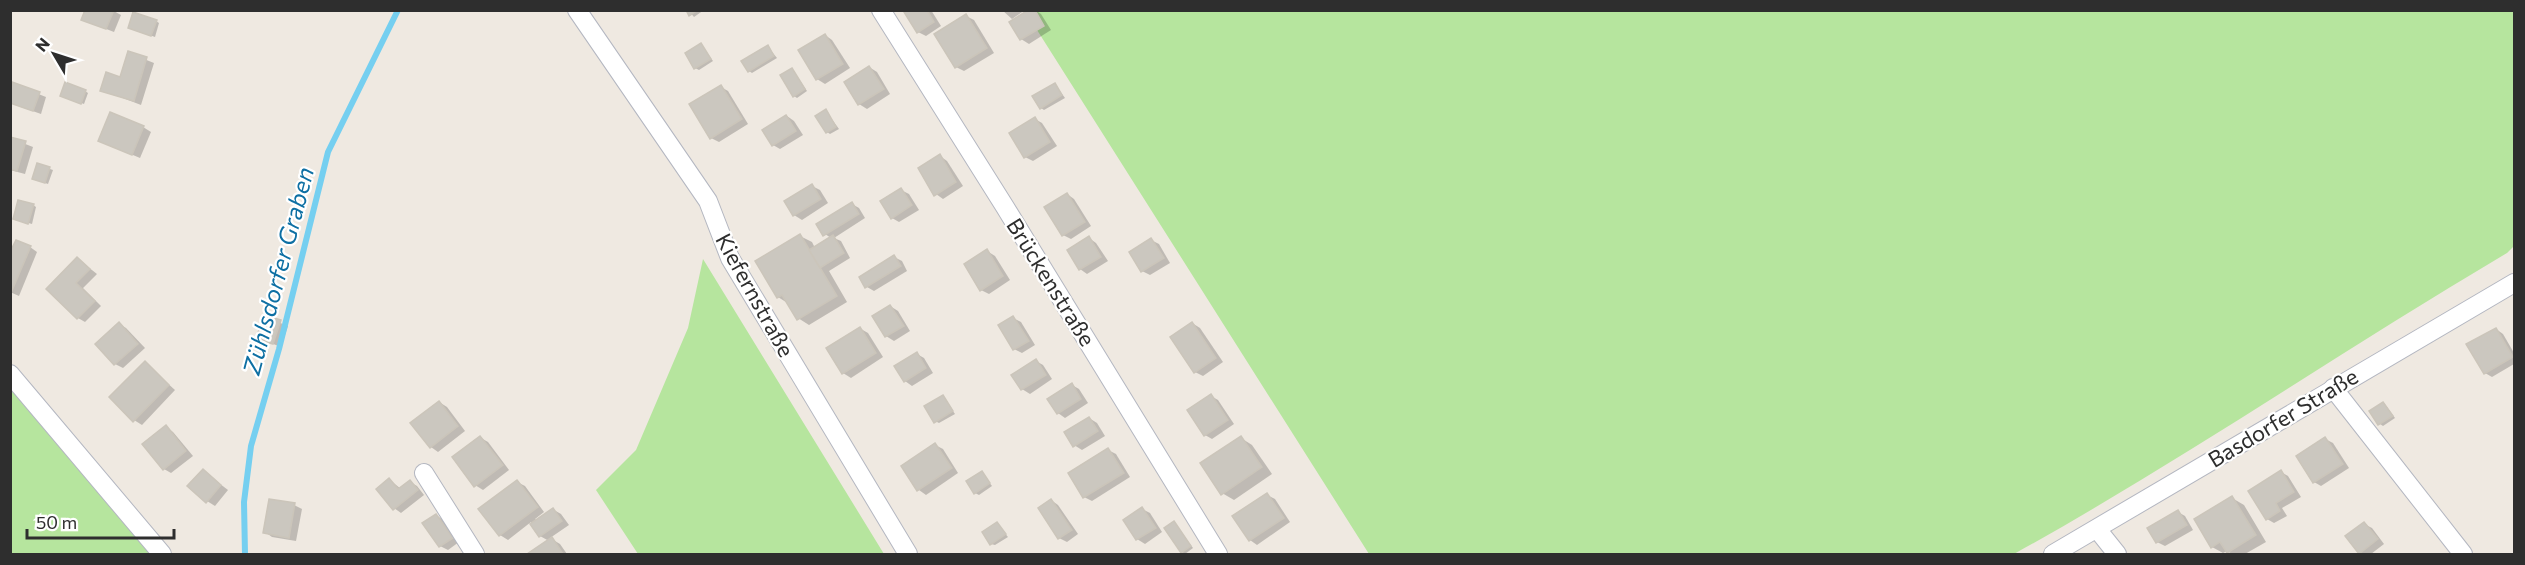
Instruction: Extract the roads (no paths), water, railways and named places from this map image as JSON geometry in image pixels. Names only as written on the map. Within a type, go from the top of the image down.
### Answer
[{"type":"street","name":"Kiefernstraße","points":[[577,10],[708,201],[730,258],[908,555]]},
{"type":"street","name":"Brückenstraße","points":[[881,10],[1005,207],[1218,555]]},
{"type":"street","name":"Basdorfer Straße","points":[[2054,555],[2514,283]]},
{"type":"street","points":[[10,374],[162,555]]},
{"type":"street","points":[[2333,388],[2463,555]]},
{"type":"street","points":[[424,472],[475,555]]},
{"type":"street","points":[[2097,529],[2117,555]]},
{"type":"waterway","name":"Zühlsdorfer Graben","points":[[245,554],[244,502],[251,446],[279,349],[328,152],[398,10]]}]
